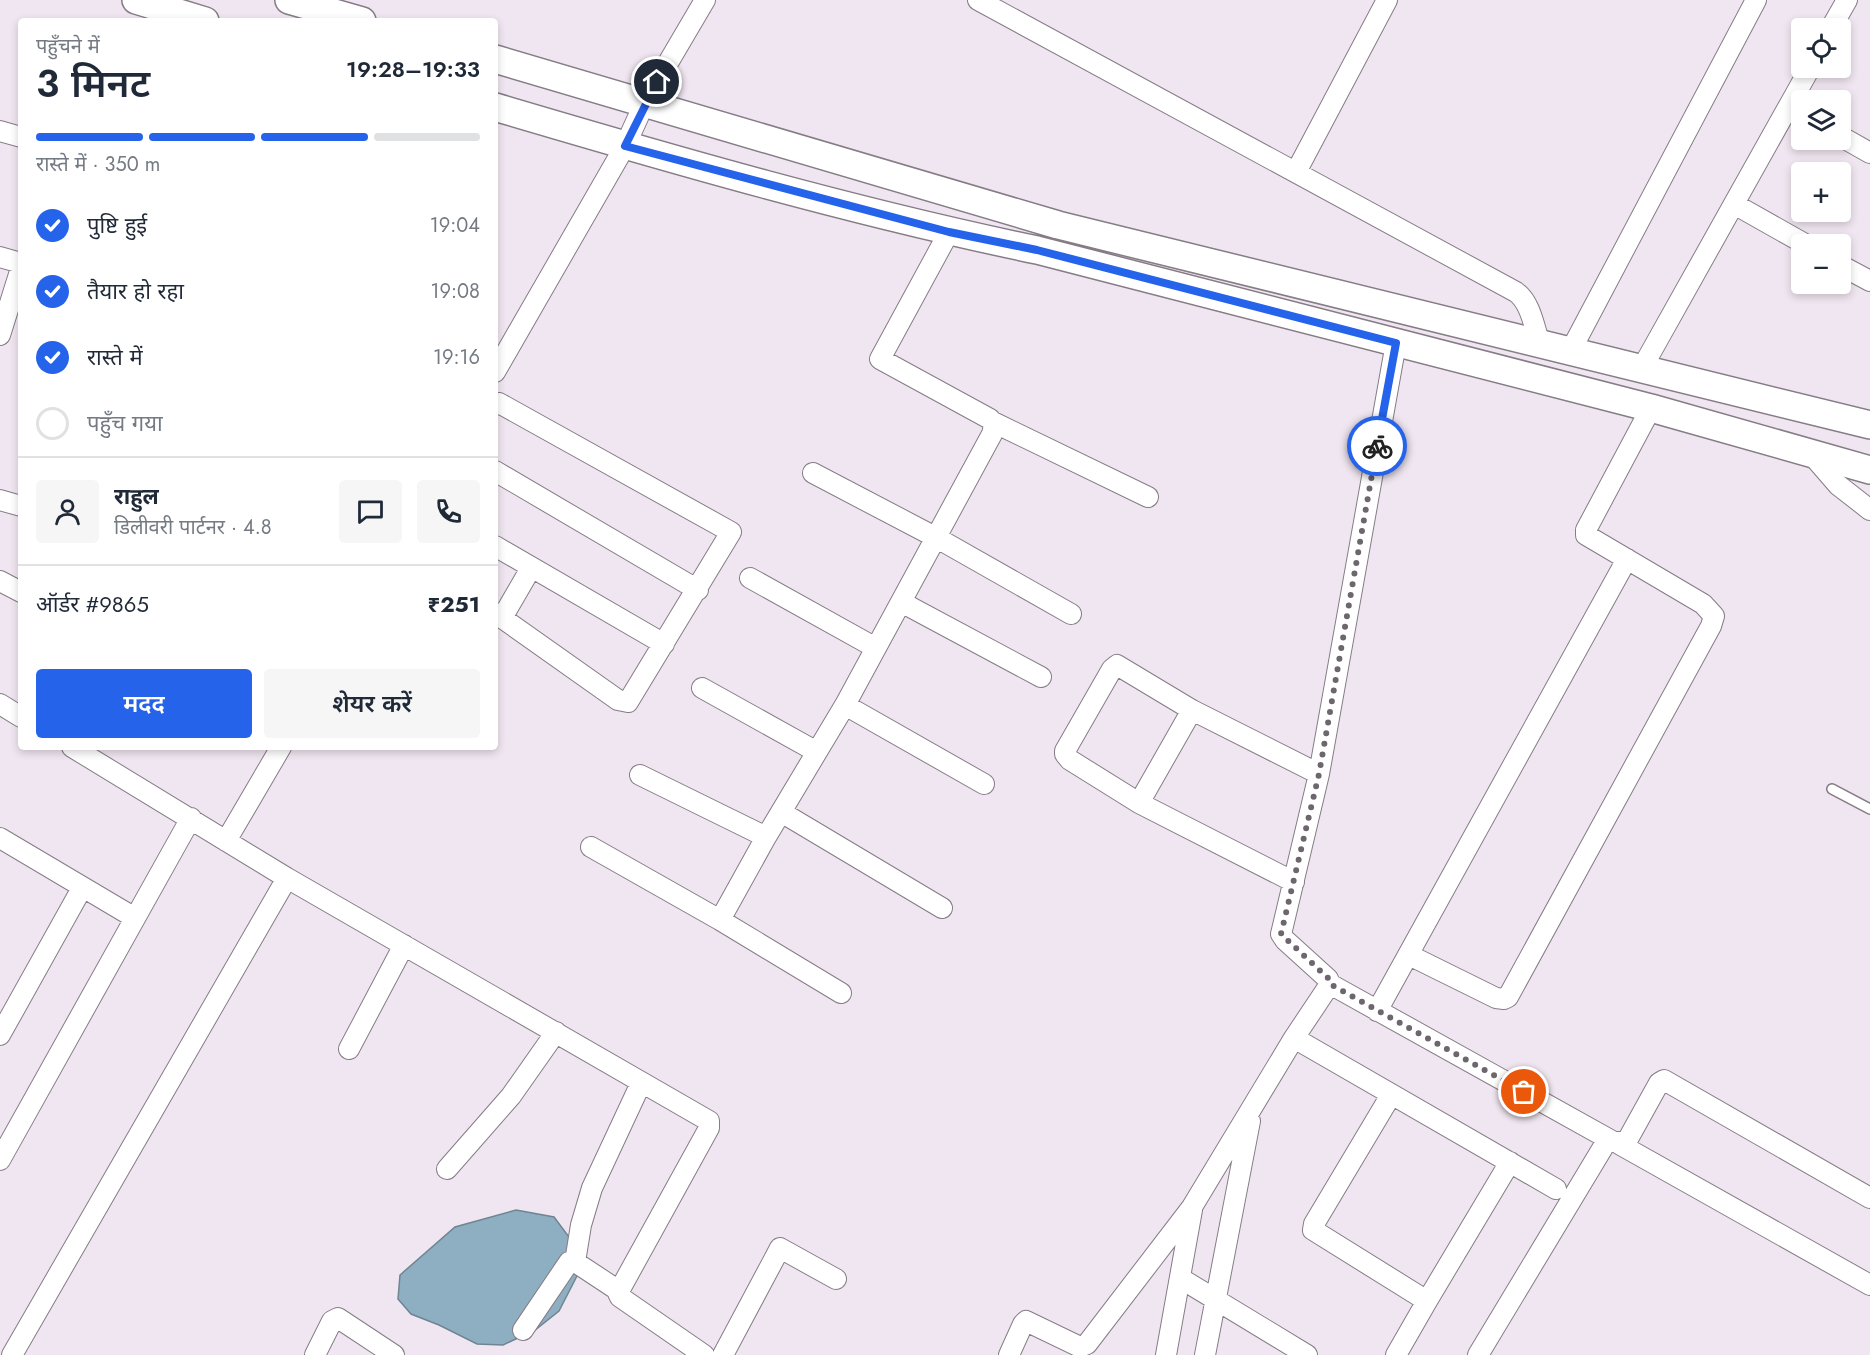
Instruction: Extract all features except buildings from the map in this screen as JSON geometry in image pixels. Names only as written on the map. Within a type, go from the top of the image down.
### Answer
[{"type":"main road","points":[[289,0],[352,18]]},
{"type":"main road","points":[[151,10],[190,18]]},
{"type":"main road","points":[[498,60],[1058,225],[1870,425]]},
{"type":"main road","points":[[498,108],[625,146],[949,232],[1037,250],[1651,408],[1870,470]]},
{"type":"street","points":[[498,367],[625,146],[645,102],[705,0]]},
{"type":"street","points":[[978,0],[1516,292],[1527,304],[1540,344]]},
{"type":"street","points":[[1296,172],[1387,0]]},
{"type":"street","points":[[1571,350],[1756,0]]},
{"type":"street","points":[[1837,18],[1847,0]]},
{"type":"street","points":[[1642,368],[1734,204],[1791,115]]},
{"type":"street","points":[[0,131],[18,135]]},
{"type":"street","points":[[1851,142],[1870,153]]},
{"type":"street","points":[[1734,204],[1791,236]]},
{"type":"street","points":[[949,232],[880,359],[993,422],[1148,497]]},
{"type":"street","points":[[0,257],[18,262]]},
{"type":"street","points":[[1851,271],[1870,281]]},
{"type":"street","points":[[0,335],[18,278]]},
{"type":"street","points":[[1396,343],[1319,774],[1281,934],[1328,978],[1330,984],[1870,1285]]},
{"type":"street","points":[[498,404],[731,532],[698,590],[631,699],[626,703],[618,700],[498,616],[531,567]]},
{"type":"street","points":[[1409,955],[1496,998],[1504,999],[1510,994],[1714,619],[1712,612],[1703,604],[1587,536],[1586,532],[1651,408]]},
{"type":"street","points":[[720,920],[766,837],[845,705],[937,538],[992,434],[993,422]]},
{"type":"street","points":[[1812,455],[1838,485],[1870,510]]},
{"type":"street","points":[[498,473],[698,590]]},
{"type":"street","points":[[813,473],[937,538],[1071,614]]},
{"type":"street","points":[[0,500],[18,505]]},
{"type":"street","points":[[498,548],[664,644]]},
{"type":"street","points":[[1377,1011],[1628,559]]},
{"type":"street","points":[[750,578],[876,648]]},
{"type":"street","points":[[0,581],[18,590]]},
{"type":"street","points":[[901,602],[1041,677]]},
{"type":"street","points":[[1294,882],[1139,802],[1070,760],[1065,754],[1066,748],[1115,666],[1192,710],[1319,774]]},
{"type":"street","points":[[702,688],[817,752]]},
{"type":"street","points":[[0,704],[18,715]]},
{"type":"street","points":[[845,705],[984,784]]},
{"type":"street","points":[[1139,802],[1192,710]]},
{"type":"street","points":[[77,750],[287,878],[707,1119],[710,1126],[619,1291],[619,1296],[704,1355]]},
{"type":"street","points":[[226,841],[279,750]]},
{"type":"street","points":[[640,775],[766,837]]},
{"type":"street","points":[[781,812],[942,908]]},
{"type":"street","points":[[0,1160],[191,818]]},
{"type":"street","points":[[0,838],[135,918]]},
{"type":"street","points":[[591,847],[842,993]]},
{"type":"street","points":[[12,1355],[287,878]]},
{"type":"street","points":[[0,1035],[82,888]]},
{"type":"street","points":[[349,1049],[404,945]]},
{"type":"street","points":[[1009,1355],[1026,1321],[1080,1347],[1084,1346],[1192,1207],[1294,1038],[1330,984]]},
{"type":"street","points":[[447,1169],[511,1096],[556,1032]]},
{"type":"street","points":[[1294,1038],[1556,1189]]},
{"type":"street","points":[[1613,1141],[1625,1142],[1628,1139],[1659,1083],[1664,1080],[1870,1198]]},
{"type":"street","points":[[575,1262],[581,1226],[592,1188],[641,1083]]},
{"type":"street","points":[[1391,1095],[1314,1224],[1313,1230],[1426,1301]]},
{"type":"street","points":[[1205,1355],[1253,1106]]},
{"type":"street","points":[[1478,1355],[1613,1141]]},
{"type":"street","points":[[1396,1355],[1510,1162]]},
{"type":"street","points":[[1166,1355],[1192,1207]]},
{"type":"street","points":[[723,1355],[780,1248],[836,1279]]},
{"type":"street","points":[[523,1330],[570,1261],[619,1291]]},
{"type":"street","points":[[1180,1278],[1307,1355]]},
{"type":"street","points":[[315,1355],[332,1321],[338,1318],[394,1355]]},
{"type":"lane","points":[[1832,789],[1870,809]]},
{"type":"water","points":[[516,1210],[554,1217],[569,1237],[577,1276],[559,1311],[535,1330],[503,1345],[477,1344],[411,1314],[398,1299],[400,1275],[455,1227]]},
{"type":"way so far","points":[[1377,446],[1319,774],[1281,934],[1328,978],[1330,984],[1524,1092]]},
{"type":"route","points":[[657,82],[625,146],[949,232],[1037,250],[1396,343],[1377,446]]}]
